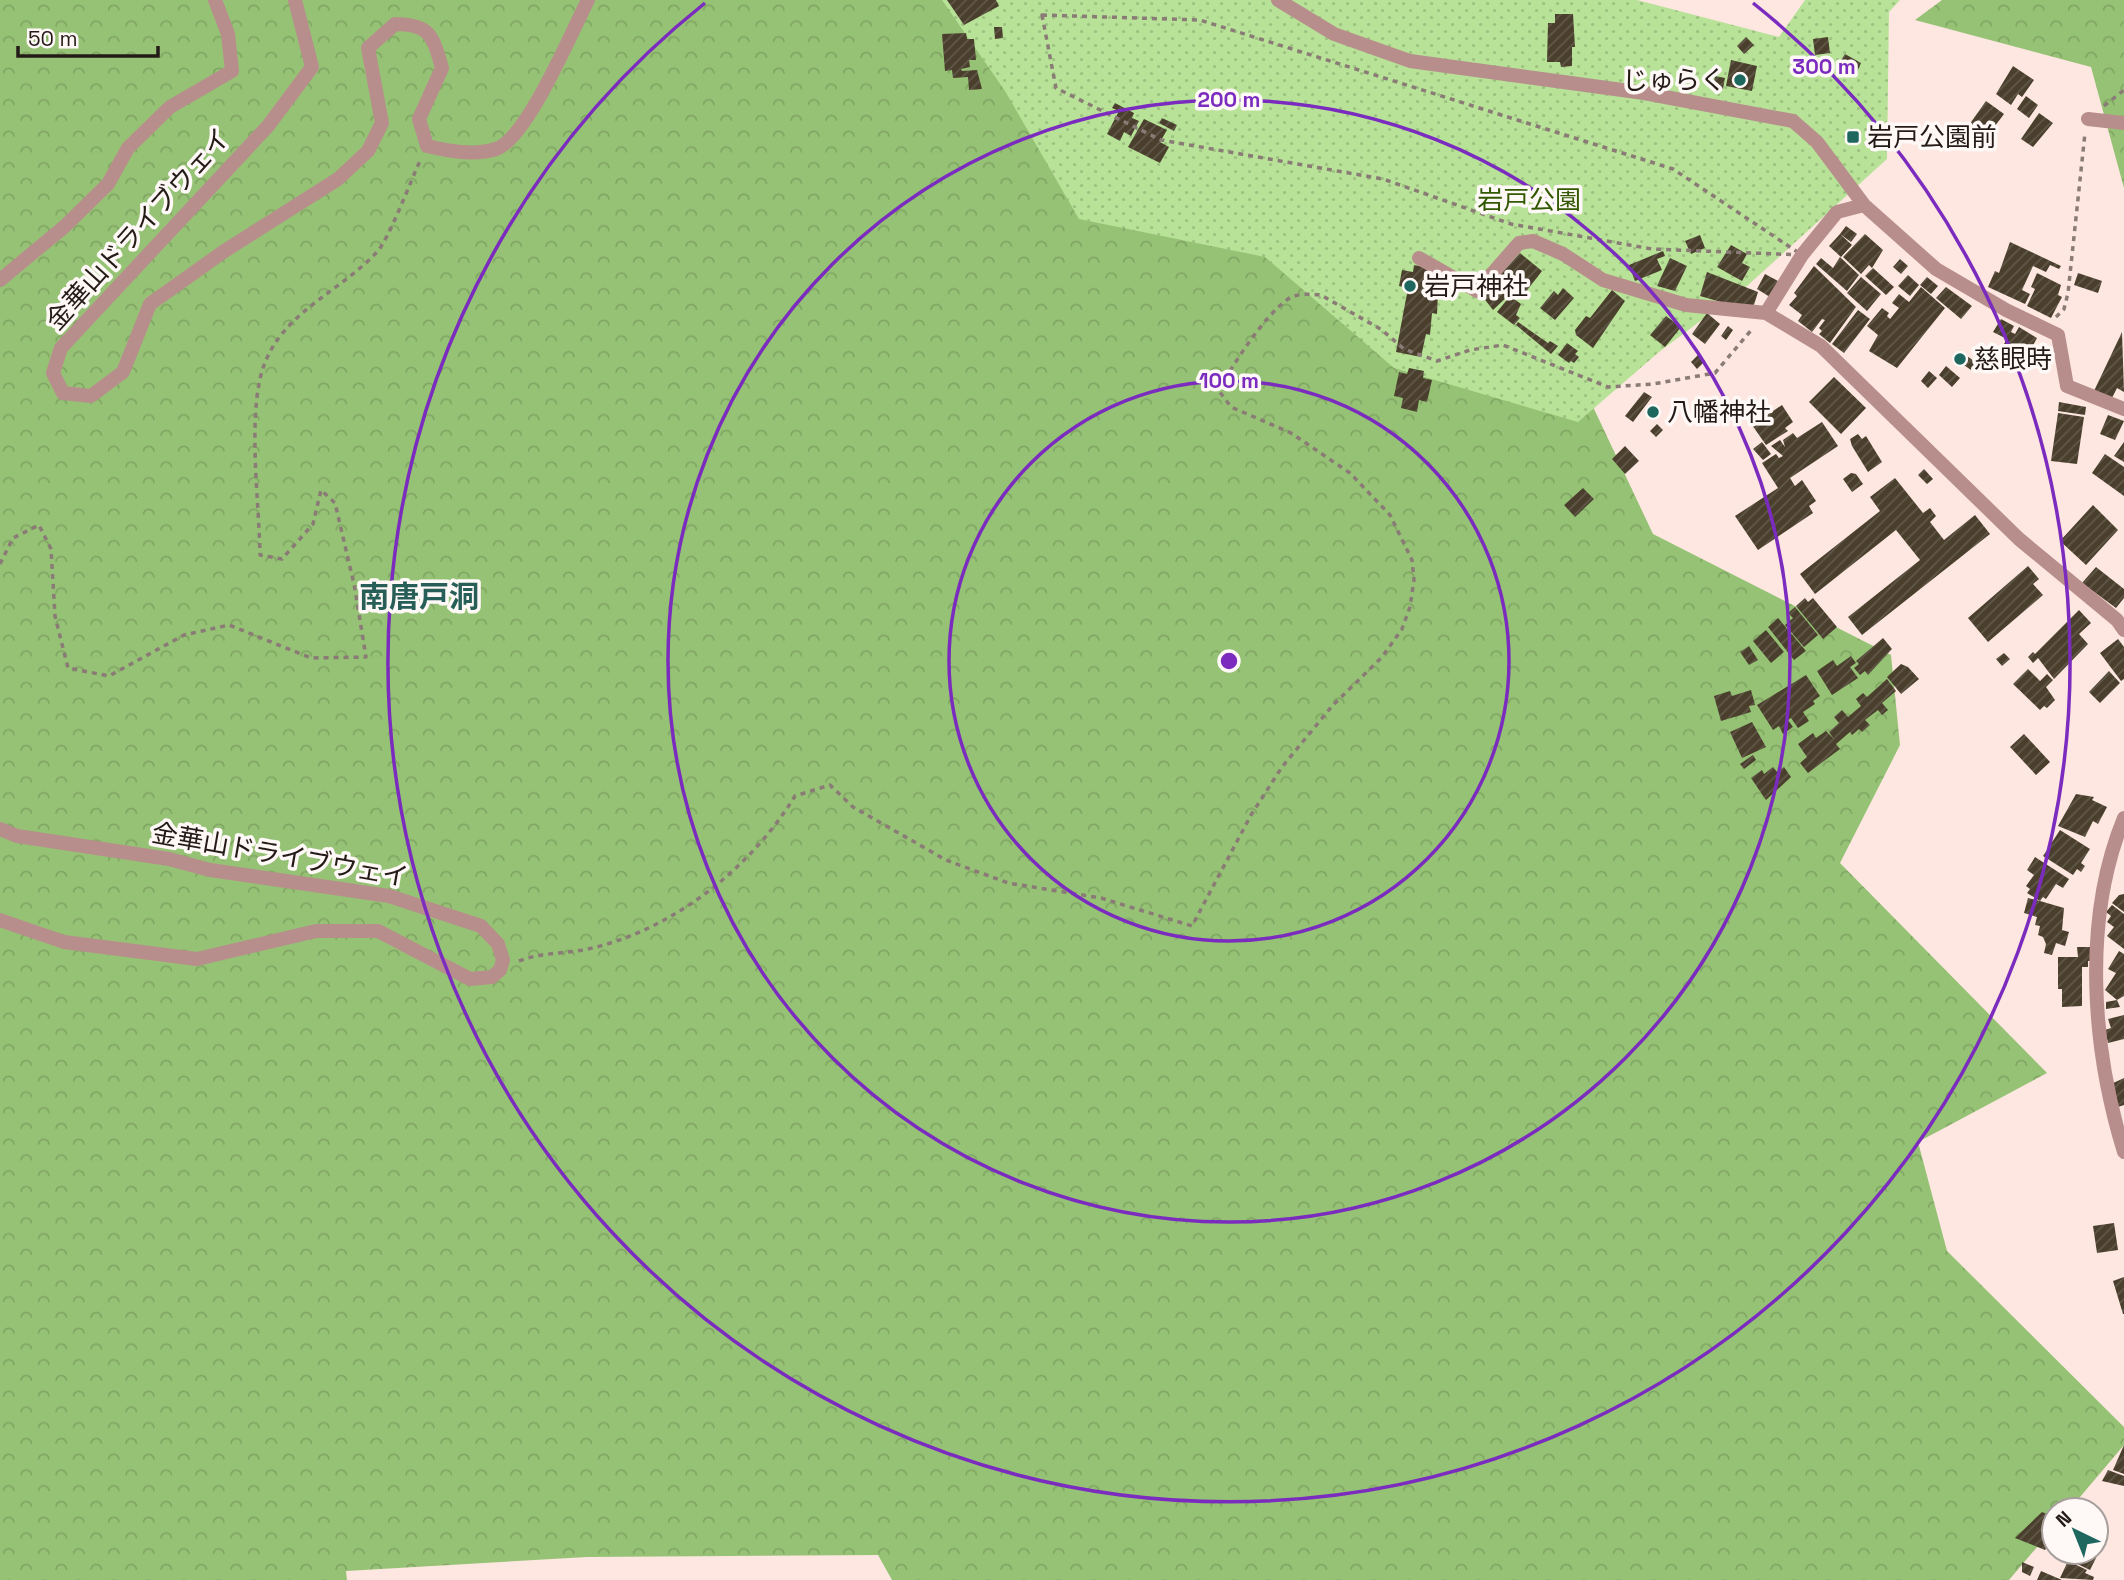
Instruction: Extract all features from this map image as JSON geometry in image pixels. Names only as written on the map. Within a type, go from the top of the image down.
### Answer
[{"type":"street","name":"金華山ドライブウェイ","points":[[0,280],[64,228],[107,184],[128,148],[170,107],[232,71],[228,34],[215,0]]},
{"type":"street","name":"金華山ドライブウェイ","points":[[295,0],[313,67],[268,126],[61,348],[53,373],[63,393],[91,396],[123,372],[150,304],[223,252],[338,179],[368,151],[382,123],[368,48],[395,24],[416,24],[434,38],[443,68],[419,119],[427,146]]},
{"type":"street","points":[[427,146],[453,153],[498,149],[528,119],[588,0]]},
{"type":"street","points":[[1278,0],[1334,34],[1410,61],[1644,93],[1793,121],[1817,142],[1864,205],[1936,269],[2006,310],[2058,335],[2067,386],[2124,409]]},
{"type":"street","points":[[2088,119],[2124,123]]},
{"type":"street","points":[[1766,313],[1802,255],[1838,212],[1864,205]]},
{"type":"street","points":[[1419,258],[1477,291],[1520,243],[1533,241],[1563,254],[1603,280],[1686,305],[1766,313],[1821,346],[2018,539],[2117,620],[2124,630]]},
{"type":"street","points":[[2124,818],[2101,903],[2096,1027],[2111,1112],[2124,1152]]},
{"type":"street","name":"金華山ドライブウェイ","points":[[0,829],[17,836],[169,859],[210,870],[389,896],[481,926],[498,944],[503,960],[501,968]]},
{"type":"street","points":[[0,920],[64,942],[197,959],[316,931],[378,931],[470,979],[492,977],[501,968]]},
{"type":"path","points":[[1042,15],[1200,20],[1673,169],[1802,255],[1652,248],[1511,224],[1383,179],[1161,140],[1056,88],[1042,15]]},
{"type":"path","points":[[2044,328],[2064,309],[2088,119],[2124,90]]},
{"type":"path","points":[[0,564],[13,538],[39,525],[51,550],[55,616],[68,668],[109,676],[184,635],[229,625],[311,658],[366,657],[354,584],[335,503],[321,490],[313,524],[282,559],[260,555],[256,405],[260,377],[275,342],[304,309],[379,251],[427,146]]},
{"type":"path","points":[[501,968],[533,956],[588,949],[641,931],[683,909],[727,877],[777,825],[795,796],[830,785],[853,807],[946,860],[1008,883],[1101,898],[1192,926],[1240,835],[1282,767],[1333,705],[1382,657],[1402,629],[1410,607],[1414,580],[1412,560],[1390,516],[1350,473],[1291,433],[1231,407],[1219,391],[1230,368],[1262,325],[1289,298],[1321,295],[1382,330],[1404,349],[1437,361],[1470,350],[1503,345],[1608,387],[1653,384],[1715,373],[1766,313]]},
{"type":"green space","points":[[0,0],[1075,0],[1545,305],[1653,534],[1891,655],[1900,745],[1840,863],[2047,1073],[1918,1142],[1947,1251],[2124,1427],[2124,1445],[2081,1496],[2040,1496],[2040,1543],[2009,1580],[892,1580],[878,1555],[587,1557],[346,1571],[347,1580],[0,1580]]},
{"type":"green space","name":"岩戸公園","points":[[942,0],[1637,0],[1779,37],[1805,0],[1900,0],[1889,12],[1887,159],[1747,286],[1659,352],[1578,422],[1394,368],[1265,257],[1079,219],[1005,91]]},
{"type":"green space","points":[[1942,0],[2124,0],[2124,188],[2091,67],[1915,20]]},
{"type":"building","points":[[947,0],[996,0],[999,6],[964,25]]},
{"type":"building","points":[[1555,14],[1573,14],[1575,47],[1572,47],[1572,66],[1561,67],[1560,62],[1547,62],[1548,23],[1555,23]]},
{"type":"building","points":[[994,27],[1002,27],[1003,38],[995,39]]},
{"type":"building","points":[[966,33],[967,39],[974,39],[976,60],[969,60],[970,67],[961,69],[977,70],[982,89],[969,90],[968,77],[953,78],[952,70],[945,71],[942,34]]},
{"type":"building","points":[[1746,37],[1754,45],[1744,54],[1737,46]]},
{"type":"building","points":[[1828,37],[1830,53],[1815,55],[1813,39]]},
{"type":"building","points":[[1845,54],[1861,63],[1857,72],[1840,62]]},
{"type":"building","points":[[1731,60],[1757,66],[1752,91],[1726,86]]},
{"type":"building","points":[[2013,66],[2034,80],[2022,97],[2018,94],[2011,105],[1996,94]]},
{"type":"building","points":[[1715,76],[1725,78],[1723,89],[1713,87]]},
{"type":"building","points":[[2026,96],[2038,105],[2029,118],[2017,109]]},
{"type":"building","points":[[1986,101],[2004,114],[1995,126],[1999,129],[1995,135],[1988,129],[1983,135],[1969,125]]},
{"type":"building","points":[[1115,103],[1134,113],[1132,118],[1139,121],[1131,136],[1124,132],[1120,141],[1107,134],[1119,111],[1112,108]]},
{"type":"building","points":[[2039,113],[2053,123],[2033,147],[2021,139]]},
{"type":"building","points":[[1162,118],[1177,125],[1174,131],[1159,123]]},
{"type":"building","points":[[1144,119],[1167,130],[1160,142],[1169,147],[1160,163],[1128,147]]},
{"type":"building","points":[[1846,226],[1857,234],[1851,242],[1840,234]]},
{"type":"building","points":[[1840,234],[1852,245],[1841,257],[1829,246]]},
{"type":"building","points":[[1865,234],[1883,250],[1872,268],[1869,265],[1861,274],[1843,257]]},
{"type":"building","points":[[1700,235],[1705,248],[1691,254],[1685,241]]},
{"type":"building","points":[[2010,242],[2061,266],[2059,269],[2050,265],[2046,272],[2033,266],[2022,290],[2030,294],[2025,304],[1988,287],[1995,271],[1999,273]]},
{"type":"building","points":[[1731,245],[1747,254],[1742,263],[1750,267],[1742,281],[1717,267]]},
{"type":"building","points":[[1663,251],[1665,256],[1657,259],[1662,270],[1635,281],[1629,265]]},
{"type":"building","points":[[1520,253],[1542,271],[1521,298],[1496,279]]},
{"type":"building","points":[[1840,257],[1859,275],[1847,291],[1816,264],[1821,258],[1833,268]]},
{"type":"building","points":[[1670,258],[1687,266],[1675,291],[1657,286]]},
{"type":"building","points":[[1900,259],[1908,266],[1901,274],[1893,267]]},
{"type":"building","points":[[1414,265],[1439,270],[1437,314],[1432,313],[1430,335],[1426,334],[1421,357],[1396,352],[1408,288],[1399,286],[1402,270],[1413,272]]},
{"type":"building","points":[[1814,266],[1856,307],[1830,343],[1819,334],[1822,331],[1819,328],[1825,320],[1822,319],[1812,332],[1798,321],[1802,315],[1789,305],[1797,296],[1794,293]]},
{"type":"building","points":[[1873,268],[1894,287],[1886,295],[1865,276]]},
{"type":"building","points":[[1707,272],[1758,292],[1752,311],[1700,296]]},
{"type":"building","points":[[2037,273],[2061,285],[2058,295],[2062,297],[2051,318],[2027,306],[2035,289],[2031,287]]},
{"type":"building","points":[[2078,273],[2102,281],[2098,293],[2074,285]]},
{"type":"building","points":[[1765,274],[1778,281],[1770,297],[1757,289]]},
{"type":"building","points":[[1908,275],[1919,285],[1910,296],[1898,286]]},
{"type":"building","points":[[1861,277],[1881,294],[1867,311],[1847,293]]},
{"type":"building","points":[[1927,277],[1938,286],[1931,294],[1920,285]]},
{"type":"building","points":[[1492,285],[1499,294],[1504,289],[1509,295],[1493,310],[1479,292]]},
{"type":"building","points":[[1921,287],[1945,308],[1897,368],[1869,351],[1878,335],[1867,326],[1882,308],[1889,313],[1887,316],[1890,319],[1899,308],[1892,303],[1899,294],[1909,302]]},
{"type":"building","points":[[1946,287],[1972,306],[1961,319],[1936,298]]},
{"type":"building","points":[[1563,288],[1574,298],[1555,320],[1540,308],[1554,291],[1558,295]]},
{"type":"building","points":[[1612,290],[1625,301],[1593,348],[1576,335],[1575,330],[1586,316],[1590,318]]},
{"type":"building","points":[[1510,296],[1521,304],[1516,315],[1520,318],[1514,325],[1497,312]]},
{"type":"building","points":[[1858,310],[1870,319],[1844,353],[1832,344]]},
{"type":"building","points":[[1707,313],[1720,324],[1705,344],[1692,334]]},
{"type":"building","points":[[1666,316],[1681,327],[1665,347],[1650,335]]},
{"type":"building","points":[[2001,319],[2014,326],[2011,332],[2015,334],[2019,327],[2037,338],[2024,362],[1993,353],[1996,346],[2001,349],[2007,339],[1993,332]]},
{"type":"building","points":[[1518,322],[1548,343],[1550,341],[1558,346],[1551,354],[1516,325]]},
{"type":"building","points":[[1728,326],[1733,330],[1726,340],[1721,336]]},
{"type":"building","points":[[2122,332],[2124,392],[2117,388],[2112,398],[2094,391]]},
{"type":"building","points":[[1567,343],[1578,351],[1575,354],[1579,357],[1574,363],[1569,363],[1558,355]]},
{"type":"building","points":[[1699,354],[1705,361],[1697,369],[1691,362]]},
{"type":"building","points":[[1965,355],[1976,362],[1971,370],[1961,363]]},
{"type":"building","points":[[1946,366],[1960,378],[1952,387],[1939,375]]},
{"type":"building","points":[[1409,368],[1424,371],[1423,378],[1432,380],[1427,402],[1419,400],[1417,412],[1401,408],[1403,398],[1394,396],[1399,372],[1407,374]]},
{"type":"building","points":[[1929,371],[1937,378],[1928,388],[1921,381]]},
{"type":"building","points":[[1834,377],[1866,408],[1841,434],[1809,402]]},
{"type":"building","points":[[1644,392],[1652,397],[1633,422],[1625,416]]},
{"type":"building","points":[[2059,402],[2086,407],[2085,415],[2058,411]]},
{"type":"building","points":[[1782,405],[1793,422],[1785,428],[1788,431],[1766,445],[1752,425]]},
{"type":"building","points":[[2058,413],[2084,417],[2077,464],[2051,461]]},
{"type":"building","points":[[2108,415],[2124,421],[2115,440],[2100,434]]},
{"type":"building","points":[[1822,422],[1838,446],[1790,478],[1795,486],[1802,480],[1816,501],[1809,506],[1813,513],[1758,550],[1735,516],[1778,488],[1762,463],[1776,454],[1779,458],[1783,456],[1771,446],[1780,440],[1785,447],[1783,440],[1793,433],[1797,438]]},
{"type":"building","points":[[1657,424],[1663,430],[1656,437],[1650,431]]},
{"type":"building","points":[[1858,434],[1862,439],[1866,436],[1882,462],[1868,472],[1850,439]]},
{"type":"building","points":[[1762,442],[1771,454],[1763,460],[1753,449]]},
{"type":"building","points":[[2124,442],[2124,462],[2114,456]]},
{"type":"building","points":[[1625,446],[1639,461],[1625,474],[1612,459]]},
{"type":"building","points":[[2105,454],[2124,467],[2124,496],[2092,473]]},
{"type":"building","points":[[1924,469],[1933,479],[1927,484],[1918,475]]},
{"type":"building","points":[[1851,473],[1856,474],[1863,484],[1852,492],[1843,479]]},
{"type":"building","points":[[1895,478],[1923,513],[1930,508],[1936,516],[1930,522],[1944,540],[1975,515],[1990,534],[1862,635],[1848,617],[1920,560],[1896,530],[1815,594],[1800,574],[1880,511],[1870,497]]},
{"type":"building","points":[[1583,488],[1594,499],[1575,517],[1564,505]]},
{"type":"building","points":[[2093,505],[2118,530],[2086,565],[2060,541]]},
{"type":"building","points":[[2028,566],[2039,579],[2033,584],[2043,595],[1988,642],[1968,618]]},
{"type":"building","points":[[2096,567],[2124,589],[2124,598],[2116,608],[2082,583]]},
{"type":"building","points":[[1805,598],[1808,602],[1813,598],[1837,627],[1823,639],[1796,606]]},
{"type":"building","points":[[1795,607],[1818,635],[1804,647],[1785,625],[1793,618],[1788,613]]},
{"type":"building","points":[[2079,610],[2091,623],[2079,634],[2088,644],[2054,679],[2038,658],[2033,663],[2028,657],[2033,652],[2035,654]]},
{"type":"building","points":[[1778,618],[1806,651],[1794,660],[1768,627]]},
{"type":"building","points":[[1766,630],[1784,652],[1771,663],[1753,641]]},
{"type":"building","points":[[1883,638],[1892,649],[1868,675],[1865,671],[1860,675],[1854,668],[1859,664],[1856,661]]},
{"type":"building","points":[[2118,639],[2124,647],[2124,679],[2121,681],[2100,653]]},
{"type":"building","points":[[1749,646],[1758,660],[1749,665],[1740,652]]},
{"type":"building","points":[[2004,653],[2010,659],[2002,666],[1996,659]]},
{"type":"building","points":[[1851,656],[1856,663],[1850,667],[1858,678],[1832,695],[1817,671],[1833,660],[1837,666]]},
{"type":"building","points":[[1901,664],[1908,667],[1919,679],[1901,694],[1887,677]]},
{"type":"building","points":[[2028,669],[2040,681],[2047,674],[2053,680],[2046,687],[2055,700],[2047,708],[2044,706],[2040,710],[2013,684]]},
{"type":"building","points":[[2109,671],[2120,683],[2100,703],[2089,692]]},
{"type":"building","points":[[1806,675],[1820,696],[1813,701],[1815,704],[1803,712],[1809,721],[1798,728],[1791,718],[1788,720],[1793,727],[1783,734],[1779,726],[1773,730],[1757,705]]},
{"type":"building","points":[[1887,679],[1896,691],[1882,703],[1888,710],[1882,715],[1878,710],[1865,720],[1870,725],[1862,732],[1859,729],[1852,735],[1850,732],[1836,744],[1840,749],[1808,773],[1800,763],[1807,757],[1798,744],[1813,733],[1816,738],[1826,731],[1834,739],[1829,732],[1839,723],[1834,717],[1842,710],[1848,717],[1861,706],[1856,699],[1863,693],[1867,697]]},
{"type":"building","points":[[1751,690],[1755,705],[1749,706],[1751,712],[1721,721],[1714,696],[1730,691],[1732,696]]},
{"type":"building","points":[[1752,722],[1766,747],[1742,758],[1730,732]]},
{"type":"building","points":[[2024,734],[2050,762],[2036,775],[2010,747]]},
{"type":"building","points":[[1753,755],[1756,760],[1744,769],[1740,764]]},
{"type":"building","points":[[1773,767],[1777,772],[1784,767],[1791,777],[1766,800],[1751,778],[1762,770],[1764,774]]},
{"type":"building","points":[[2076,794],[2094,797],[2092,800],[2107,807],[2098,824],[2093,821],[2085,837],[2058,826]]},
{"type":"building","points":[[2060,830],[2090,849],[2081,863],[2085,866],[2081,872],[2077,869],[2073,875],[2043,856]]},
{"type":"building","points":[[2035,857],[2069,879],[2063,888],[2056,884],[2046,899],[2043,897],[2040,901],[2027,893],[2030,889],[2026,886],[2034,875],[2027,870]]},
{"type":"building","points":[[2124,894],[2124,912],[2112,903],[2119,895]]},
{"type":"building","points":[[2028,898],[2064,908],[2062,930],[2069,932],[2065,946],[2056,943],[2052,955],[2044,953],[2046,944],[2043,937],[2038,935],[2040,926],[2035,925],[2037,917],[2024,913]]},
{"type":"building","points":[[2112,905],[2124,914],[2124,949],[2107,936],[2114,927],[2107,922],[2111,916],[2106,912]]},
{"type":"building","points":[[2077,947],[2094,947],[2094,961],[2088,961],[2088,967],[2082,967],[2082,1006],[2062,1007],[2062,989],[2058,989],[2058,957],[2078,957]]},
{"type":"building","points":[[2119,951],[2124,954],[2124,996],[2117,1000],[2105,990],[2116,973],[2108,969]]},
{"type":"building","points":[[2117,1000],[2120,1007],[2106,1009],[2106,1002]]},
{"type":"building","points":[[2124,1015],[2124,1039],[2108,1043],[2105,1030],[2111,1028],[2108,1019]]},
{"type":"building","points":[[2124,1078],[2124,1105],[2118,1107],[2109,1085]]},
{"type":"building","points":[[2114,1223],[2118,1250],[2097,1253],[2093,1226]]},
{"type":"building","points":[[2124,1277],[2124,1314],[2123,1314],[2113,1281]]},
{"type":"building","points":[[2124,1445],[2124,1474],[2113,1470]]},
{"type":"building","points":[[2108,1470],[2124,1476],[2124,1486],[2102,1481]]},
{"type":"building","points":[[2040,1514],[2040,1548],[2015,1538]]},
{"type":"building","points":[[2022,1562],[2034,1567],[2030,1576],[2022,1572]]},
{"type":"building","points":[[2066,1566],[2079,1566],[2094,1577],[2093,1580],[2060,1578]]},
{"type":"building","points":[[2041,1571],[2062,1580],[2037,1580]]},
{"type":"place","name":"じゅらく","points":[[1740,80]]},
{"type":"place","name":"岩戸公園前","points":[[1853,137]]},
{"type":"place","name":"岩戸神社","points":[[1410,286]]},
{"type":"place","name":"慈眼時","points":[[1960,359]]},
{"type":"place","name":"八幡神社","points":[[1653,412]]},
{"type":"district","name":"南唐戸洞","points":[[419,597]]}]
